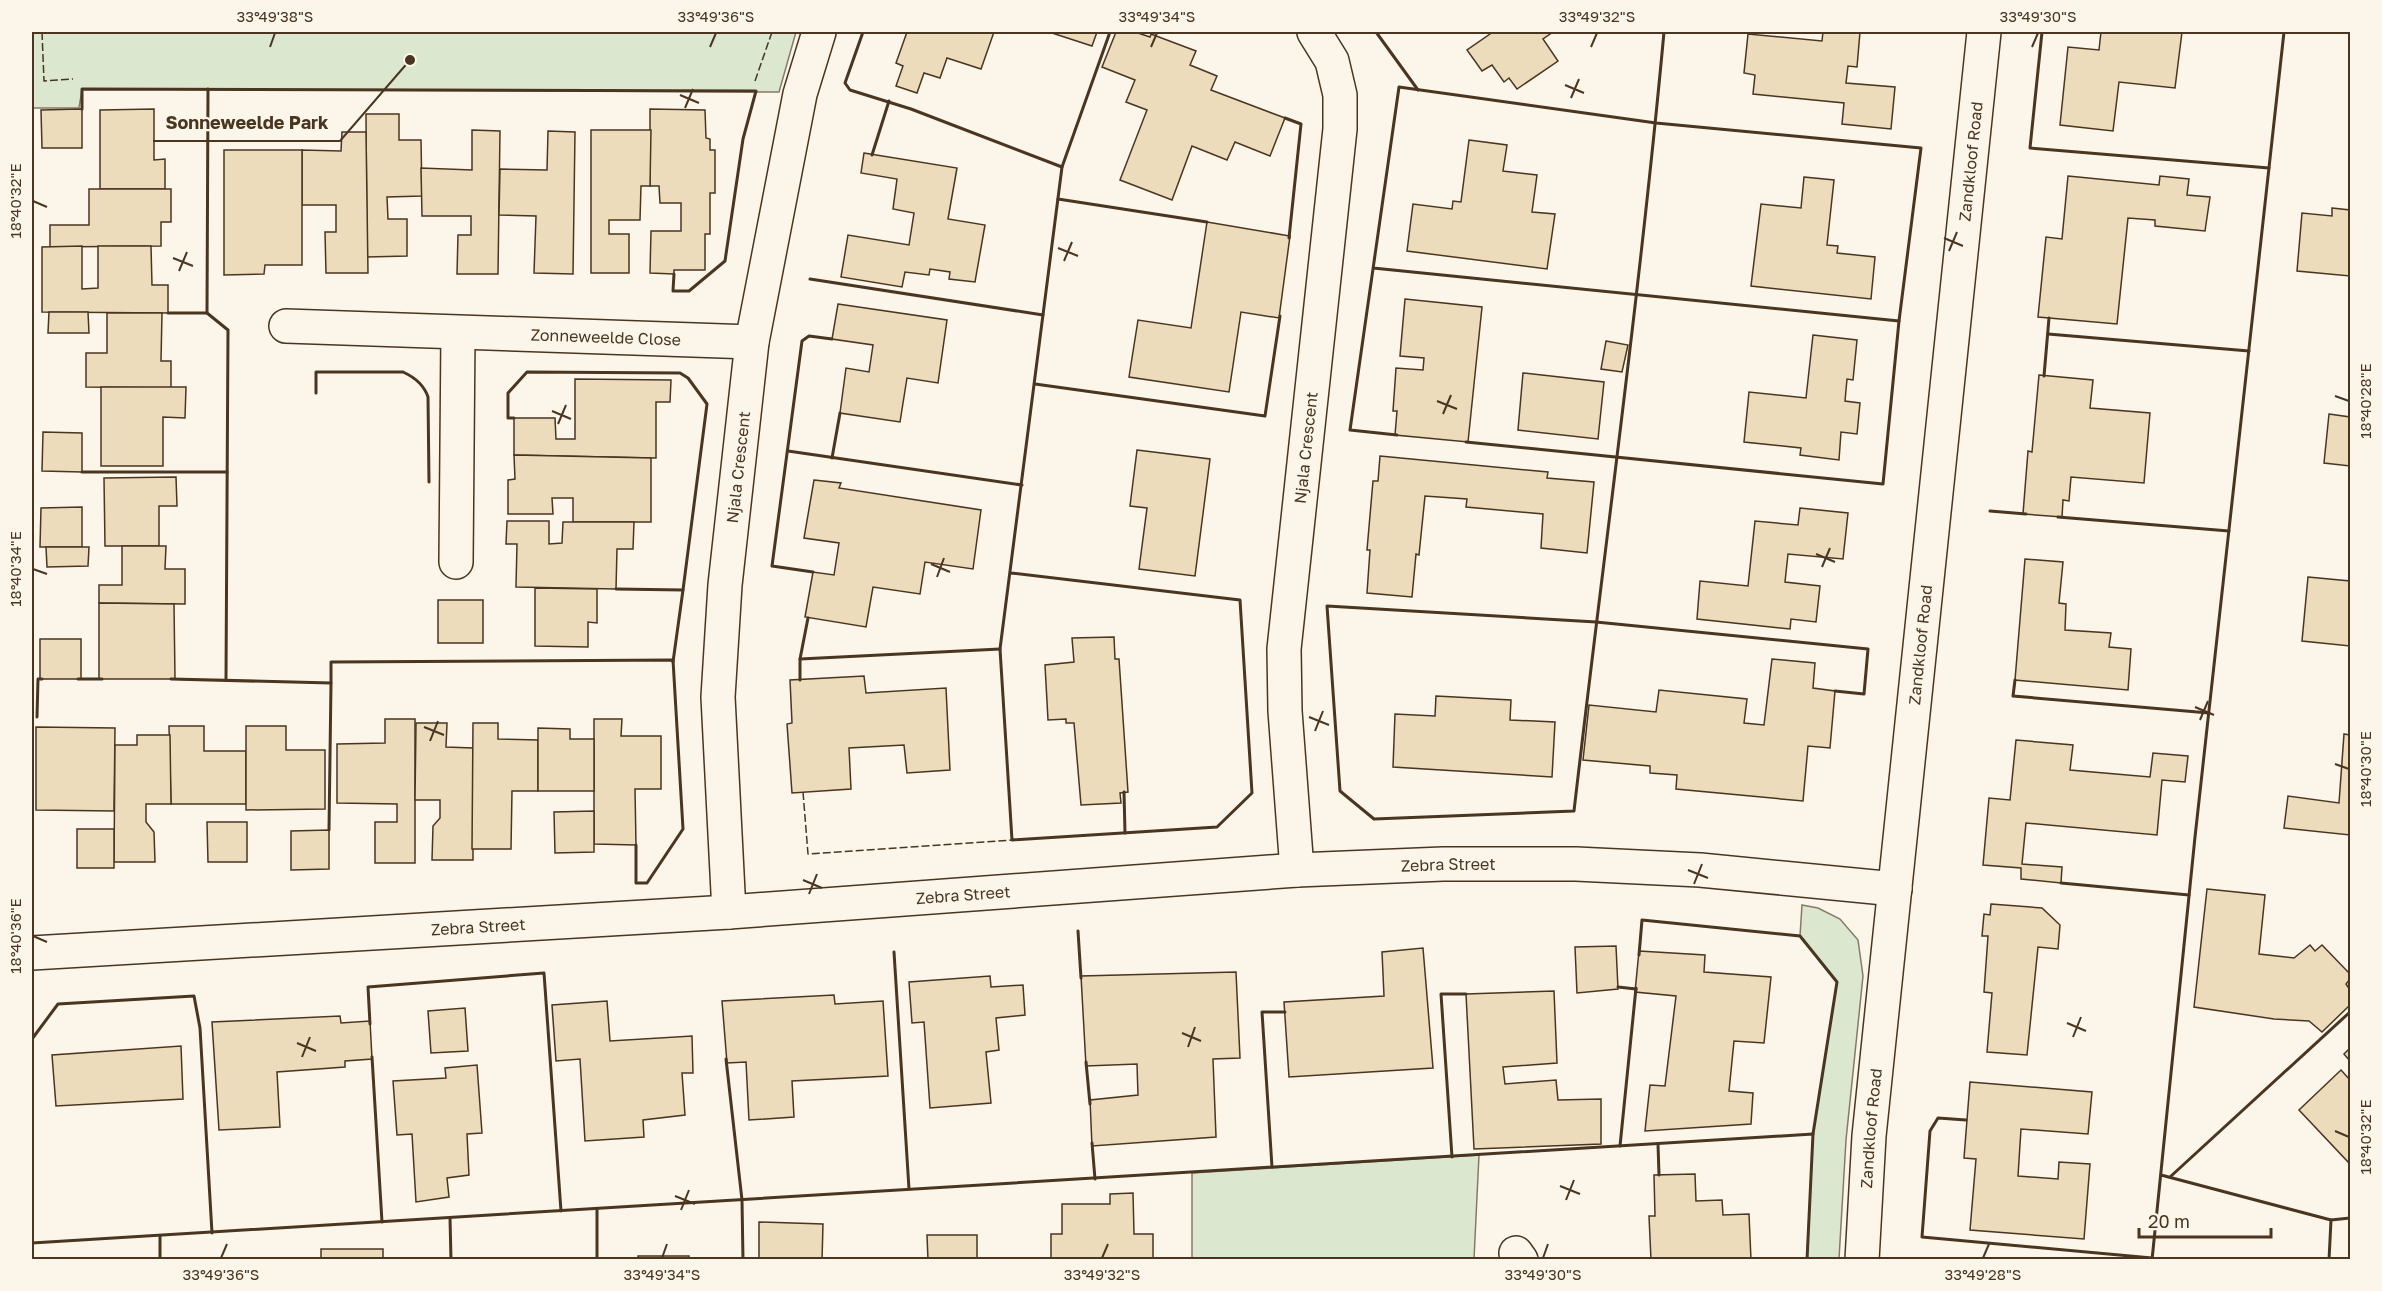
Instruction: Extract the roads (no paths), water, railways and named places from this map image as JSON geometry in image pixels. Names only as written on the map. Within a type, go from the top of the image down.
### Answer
[{"type":"street","name":"Njala Crescent","points":[[729,912],[718,697],[725,585],[752,342],[800,94],[819,32]]},
{"type":"street","name":"Njala Crescent","points":[[1298,870],[1285,711],[1284,649],[1340,129],[1340,95],[1332,61],[1314,32]]},
{"type":"street","name":"Zandkloof Road","points":[[1862,1260],[1869,1136],[1984,32]]},
{"type":"street","name":"Zonneweelde Close","points":[[286,326],[752,342]]},
{"type":"street","points":[[456,562],[458,333]]},
{"type":"street","name":"Zebra Street","points":[[32,953],[729,912],[1298,870],[1443,864],[1576,864],[1700,870],[1895,889]]},
{"type":"place","name":"Sonneweelde Park","points":[[410,60]]}]
